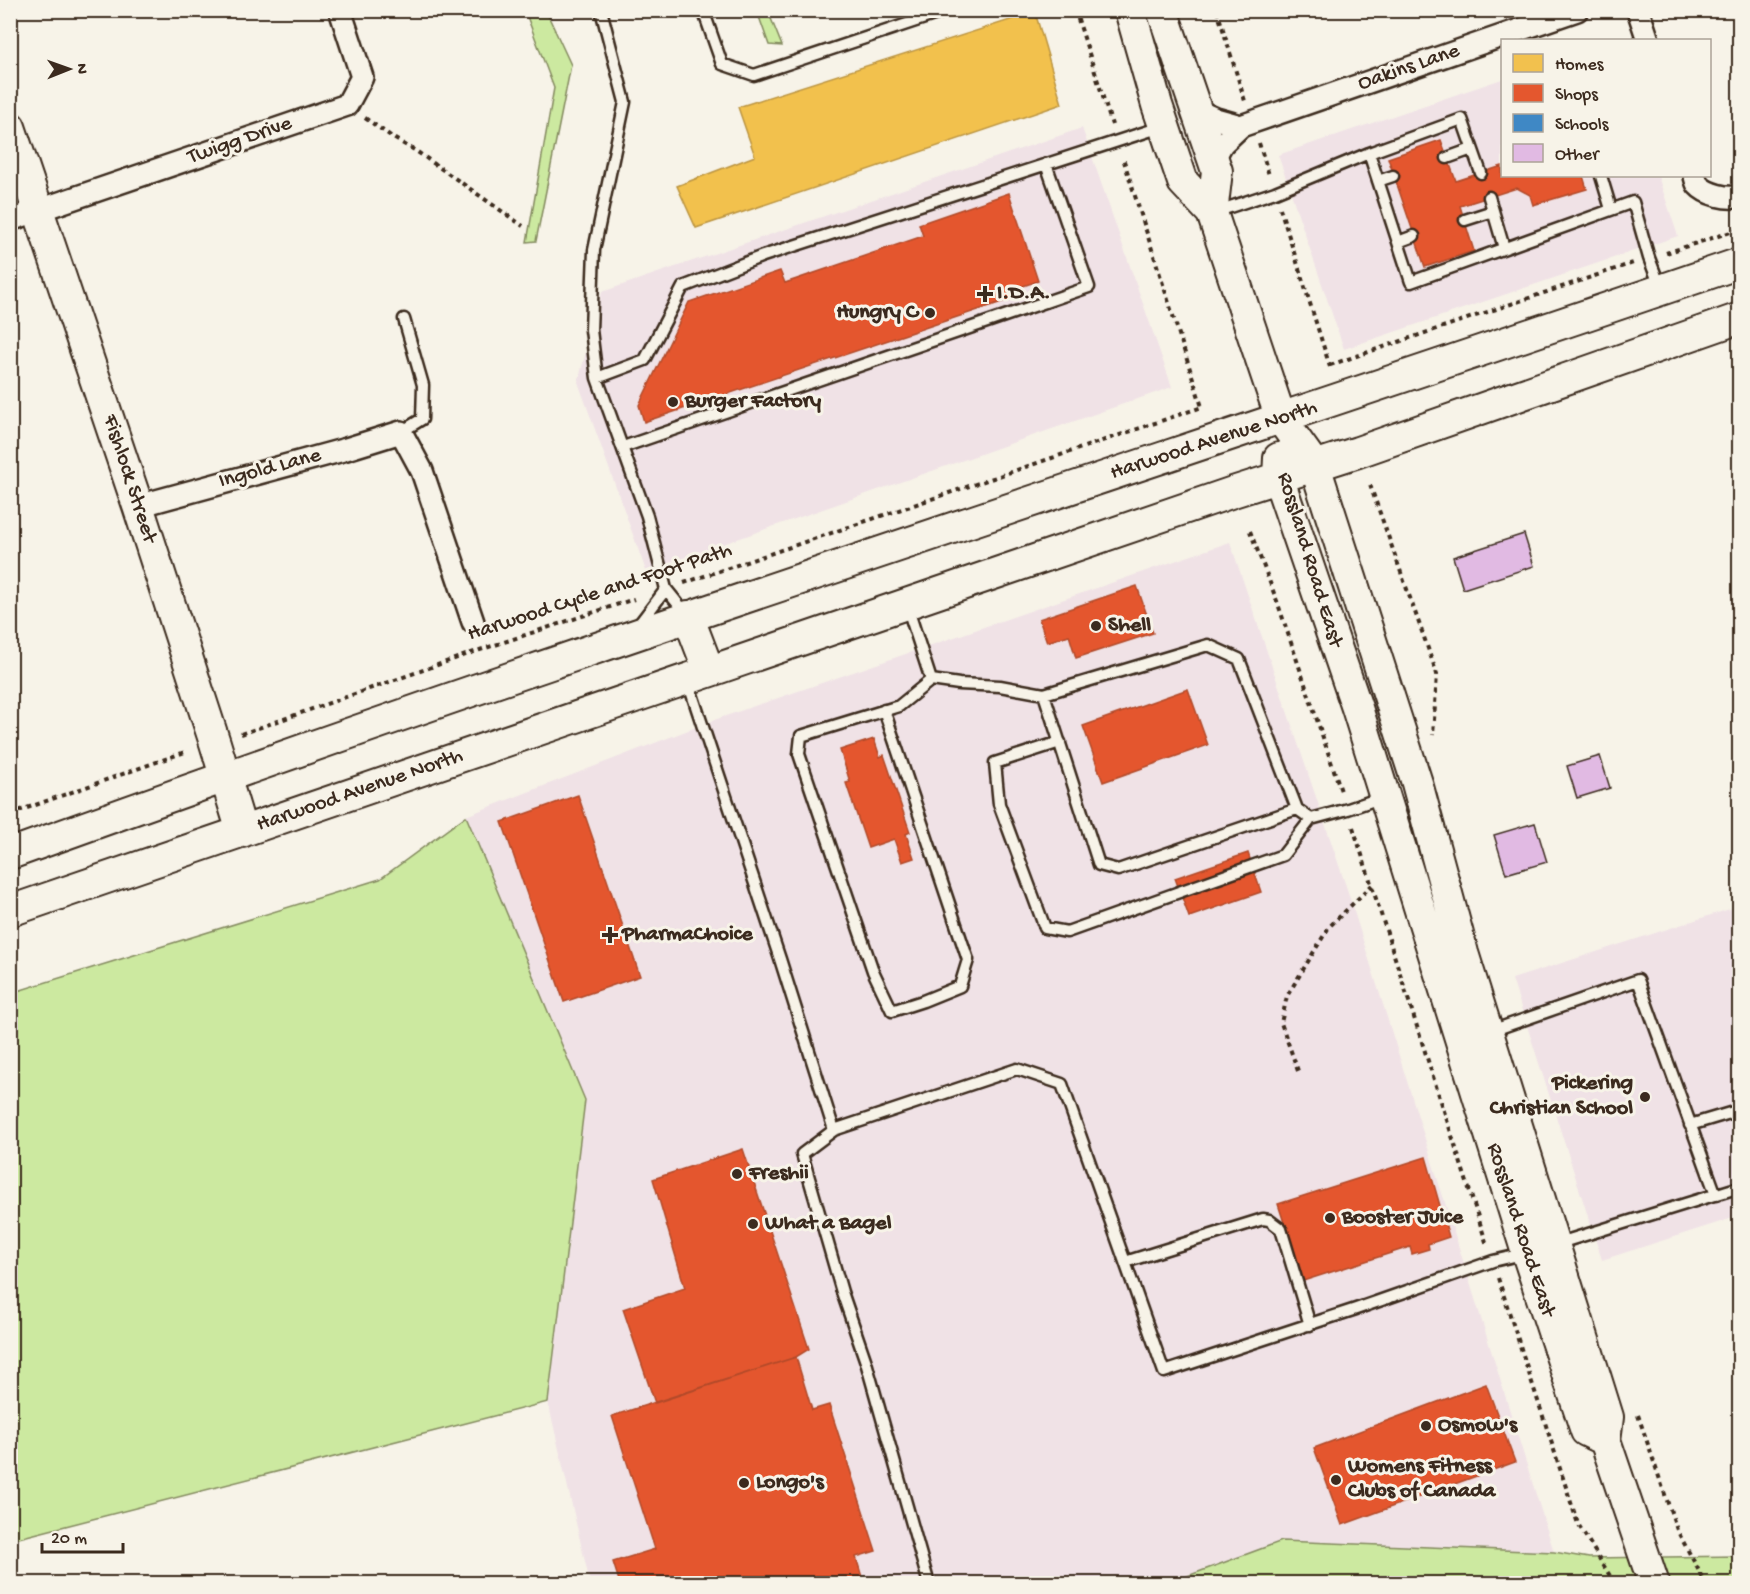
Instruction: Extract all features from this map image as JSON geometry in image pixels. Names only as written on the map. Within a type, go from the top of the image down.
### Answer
[{"type":"main road","points":[[1130,10],[1183,182],[1212,213],[1281,419]]},
{"type":"main road","points":[[1162,10],[1217,171],[1212,213]]},
{"type":"main road","name":"Fishlock Street","points":[[10,127],[24,215],[138,506],[242,832]]},
{"type":"main road","name":"Harwood Avenue North","points":[[10,854],[224,776],[629,636],[1740,263]]},
{"type":"main road","name":"Harwood Avenue North","points":[[10,911],[1315,466],[1740,318]]},
{"type":"main road","name":"Rossland Road East","points":[[1281,419],[1315,466],[1417,783],[1463,953],[1488,1032],[1540,1249]]},
{"type":"main road","name":"Rossland Road East","points":[[1281,419],[1278,477],[1357,708],[1383,796],[1540,1249],[1608,1417],[1605,1440],[1654,1584]]},
{"type":"main road","points":[[688,616],[698,675]]},
{"type":"street","points":[[340,10],[362,77],[347,105]]},
{"type":"street","name":"Oakins Lane","points":[[1213,160],[1222,144],[1241,126],[1577,10]]},
{"type":"street","points":[[1638,10],[1648,39]]},
{"type":"street","name":"Twigg Drive","points":[[24,215],[347,105]]},
{"type":"street","points":[[1196,110],[1241,126]]},
{"type":"street","points":[[1695,177],[1698,184],[1713,194],[1735,198],[1740,196]]},
{"type":"street","points":[[401,432],[422,471],[473,622]]},
{"type":"street","name":"Ingold Lane","points":[[138,506],[401,432]]},
{"type":"lane","points":[[601,10],[625,102],[594,250],[591,330],[597,378],[647,516],[666,589],[688,616]]},
{"type":"lane","points":[[703,10],[722,64],[754,75],[949,10]]},
{"type":"lane","points":[[1212,213],[1275,192],[1369,153],[1462,119],[1481,173]]},
{"type":"lane","points":[[597,378],[645,360],[683,287],[763,256],[1164,126]]},
{"type":"lane","points":[[1447,158],[1473,149]]},
{"type":"lane","points":[[1369,153],[1411,282],[1633,202],[1649,258],[1662,290]]},
{"type":"lane","points":[[623,447],[1089,287],[1046,164]]},
{"type":"lane","points":[[1378,181],[1393,176]]},
{"type":"lane","points":[[1601,177],[1611,209]]},
{"type":"lane","points":[[1488,197],[1504,248]]},
{"type":"lane","points":[[1465,220],[1493,211]]},
{"type":"lane","points":[[1398,242],[1414,236]]},
{"type":"lane","name":"Ingold Lane","points":[[401,432],[422,418],[423,396],[423,385],[404,319]]},
{"type":"lane","points":[[629,636],[666,589]]},
{"type":"lane","points":[[906,605],[932,680]]},
{"type":"lane","points":[[884,710],[968,960],[960,986],[892,1011],[873,971],[799,754],[801,736],[884,710],[899,706],[932,680],[1000,686],[1044,694],[1208,645],[1239,659],[1297,809],[1311,819]]},
{"type":"lane","points":[[698,675],[780,958],[834,1130]]},
{"type":"lane","points":[[1044,694],[1099,865],[1118,870],[1297,809]]},
{"type":"lane","points":[[1060,742],[995,763],[999,804],[1045,928],[1066,932],[1283,855],[1311,819],[1348,810],[1383,796]]},
{"type":"lane","points":[[1488,1032],[1638,980],[1716,1195]]},
{"type":"lane","points":[[930,1584],[869,1372],[842,1292],[801,1154],[834,1130],[1017,1069],[1062,1084],[1164,1372],[1310,1325],[1493,1261],[1540,1249],[1740,1187]]},
{"type":"lane","points":[[1690,1125],[1740,1110]]},
{"type":"lane","points":[[1125,1262],[1263,1219],[1269,1220],[1281,1229],[1310,1325]]},
{"type":"path","points":[[1075,10],[1118,141]]},
{"type":"path","points":[[347,105],[523,226]]},
{"type":"path","name":"Harwood Cycle and Foot Path","points":[[10,814],[480,650],[1202,406],[1118,141]]},
{"type":"path","points":[[1329,366],[1740,229]]},
{"type":"path","points":[[1250,531],[1277,601],[1348,810],[1578,1524],[1615,1584]]},
{"type":"path","points":[[473,622],[480,650],[494,683]]},
{"type":"path","points":[[1298,1071],[1281,1023],[1287,996],[1329,927],[1372,885]]},
{"type":"shaded area","points":[[1501,79],[1501,177],[1658,177],[1678,236],[1344,349],[1278,155]]},
{"type":"shaded area","points":[[1082,128],[1172,387],[646,571],[578,382],[602,292]]},
{"type":"shaded area","points":[[1230,542],[1347,889],[1554,1552],[1282,1541],[1177,1583],[590,1583],[548,1402],[584,1100],[466,816],[717,719]]},
{"type":"shaded area","name":"Pickering Christian School","points":[[1739,906],[1739,1216],[1602,1260],[1512,979]]},
{"type":"green space","points":[[525,11],[546,11],[571,65],[536,241],[527,242],[554,88]]},
{"type":"green space","points":[[757,11],[768,11],[782,46],[769,45]]},
{"type":"green space","points":[[466,816],[585,1100],[548,1402],[11,1540],[11,993],[380,879]]},
{"type":"green space","points":[[1282,1541],[1554,1552],[1589,1558],[1740,1556],[1739,1584],[1166,1584]]},
{"type":"building: Homes","points":[[1035,12],[1062,104],[696,228],[677,186],[755,156],[738,107]]},
{"type":"building: Shops","points":[[1441,140],[1456,181],[1501,166],[1501,177],[1583,177],[1587,189],[1533,205],[1530,195],[1517,188],[1460,206],[1474,251],[1425,267],[1388,158]]},
{"type":"building: Shops","points":[[1009,193],[1038,281],[1008,291],[1011,299],[644,422],[639,405],[689,302],[780,271],[785,283],[923,236],[919,224]]},
{"type":"building: Shops","name":"Shell","points":[[1137,586],[1153,633],[1076,658],[1069,635],[1047,642],[1039,619]]},
{"type":"building: Shops","points":[[1188,689],[1208,745],[1103,782],[1083,726]]},
{"type":"building: Shops","points":[[874,739],[880,757],[884,755],[910,832],[906,834],[914,858],[902,862],[894,839],[868,848],[846,783],[850,782],[840,750]]},
{"type":"building: Shops","points":[[578,795],[640,976],[564,1002],[502,822]]},
{"type":"building: Shops","points":[[1248,853],[1261,892],[1189,917],[1175,878]]},
{"type":"building: Shops","points":[[743,1149],[809,1349],[796,1357],[655,1403],[623,1309],[685,1288],[653,1179]]},
{"type":"building: Shops","points":[[1426,1157],[1449,1237],[1428,1244],[1429,1249],[1412,1254],[1410,1247],[1303,1281],[1278,1204]]},
{"type":"building: Shops","name":"Longo's","points":[[796,1357],[812,1410],[829,1405],[876,1551],[856,1557],[864,1584],[620,1584],[613,1562],[655,1549],[612,1416]]},
{"type":"building: Shops","points":[[1486,1384],[1515,1462],[1342,1525],[1314,1448]]},
{"type":"building: Schools","points":[[1740,923],[1740,1050],[1733,1050],[1735,952],[1739,952]]},
{"type":"building: Other","points":[[1524,534],[1534,566],[1463,589],[1453,557]]},
{"type":"building: Other","points":[[1600,756],[1610,788],[1577,798],[1567,766]]},
{"type":"building: Other","points":[[1535,823],[1547,862],[1506,874],[1494,835]]},
{"type":"place","name":"I.D.A.","points":[[985,294]]},
{"type":"place","name":"Hungry C","points":[[930,313]]},
{"type":"place","name":"Burger Factory","points":[[673,402]]},
{"type":"place","name":"Shell","points":[[1096,626]]},
{"type":"place","name":"PharmaChoice","points":[[610,935]]},
{"type":"place","name":"Pickering Christian School","points":[[1645,1097]]},
{"type":"place","name":"Freshii","points":[[737,1174]]},
{"type":"place","name":"Booster Juice","points":[[1330,1218]]},
{"type":"place","name":"What a Bagel","points":[[753,1224]]},
{"type":"place","name":"Osmow's","points":[[1426,1426]]},
{"type":"place","name":"Womens Fitness Clubs of Canada","points":[[1336,1480]]},
{"type":"place","name":"Longo's","points":[[744,1483]]}]
